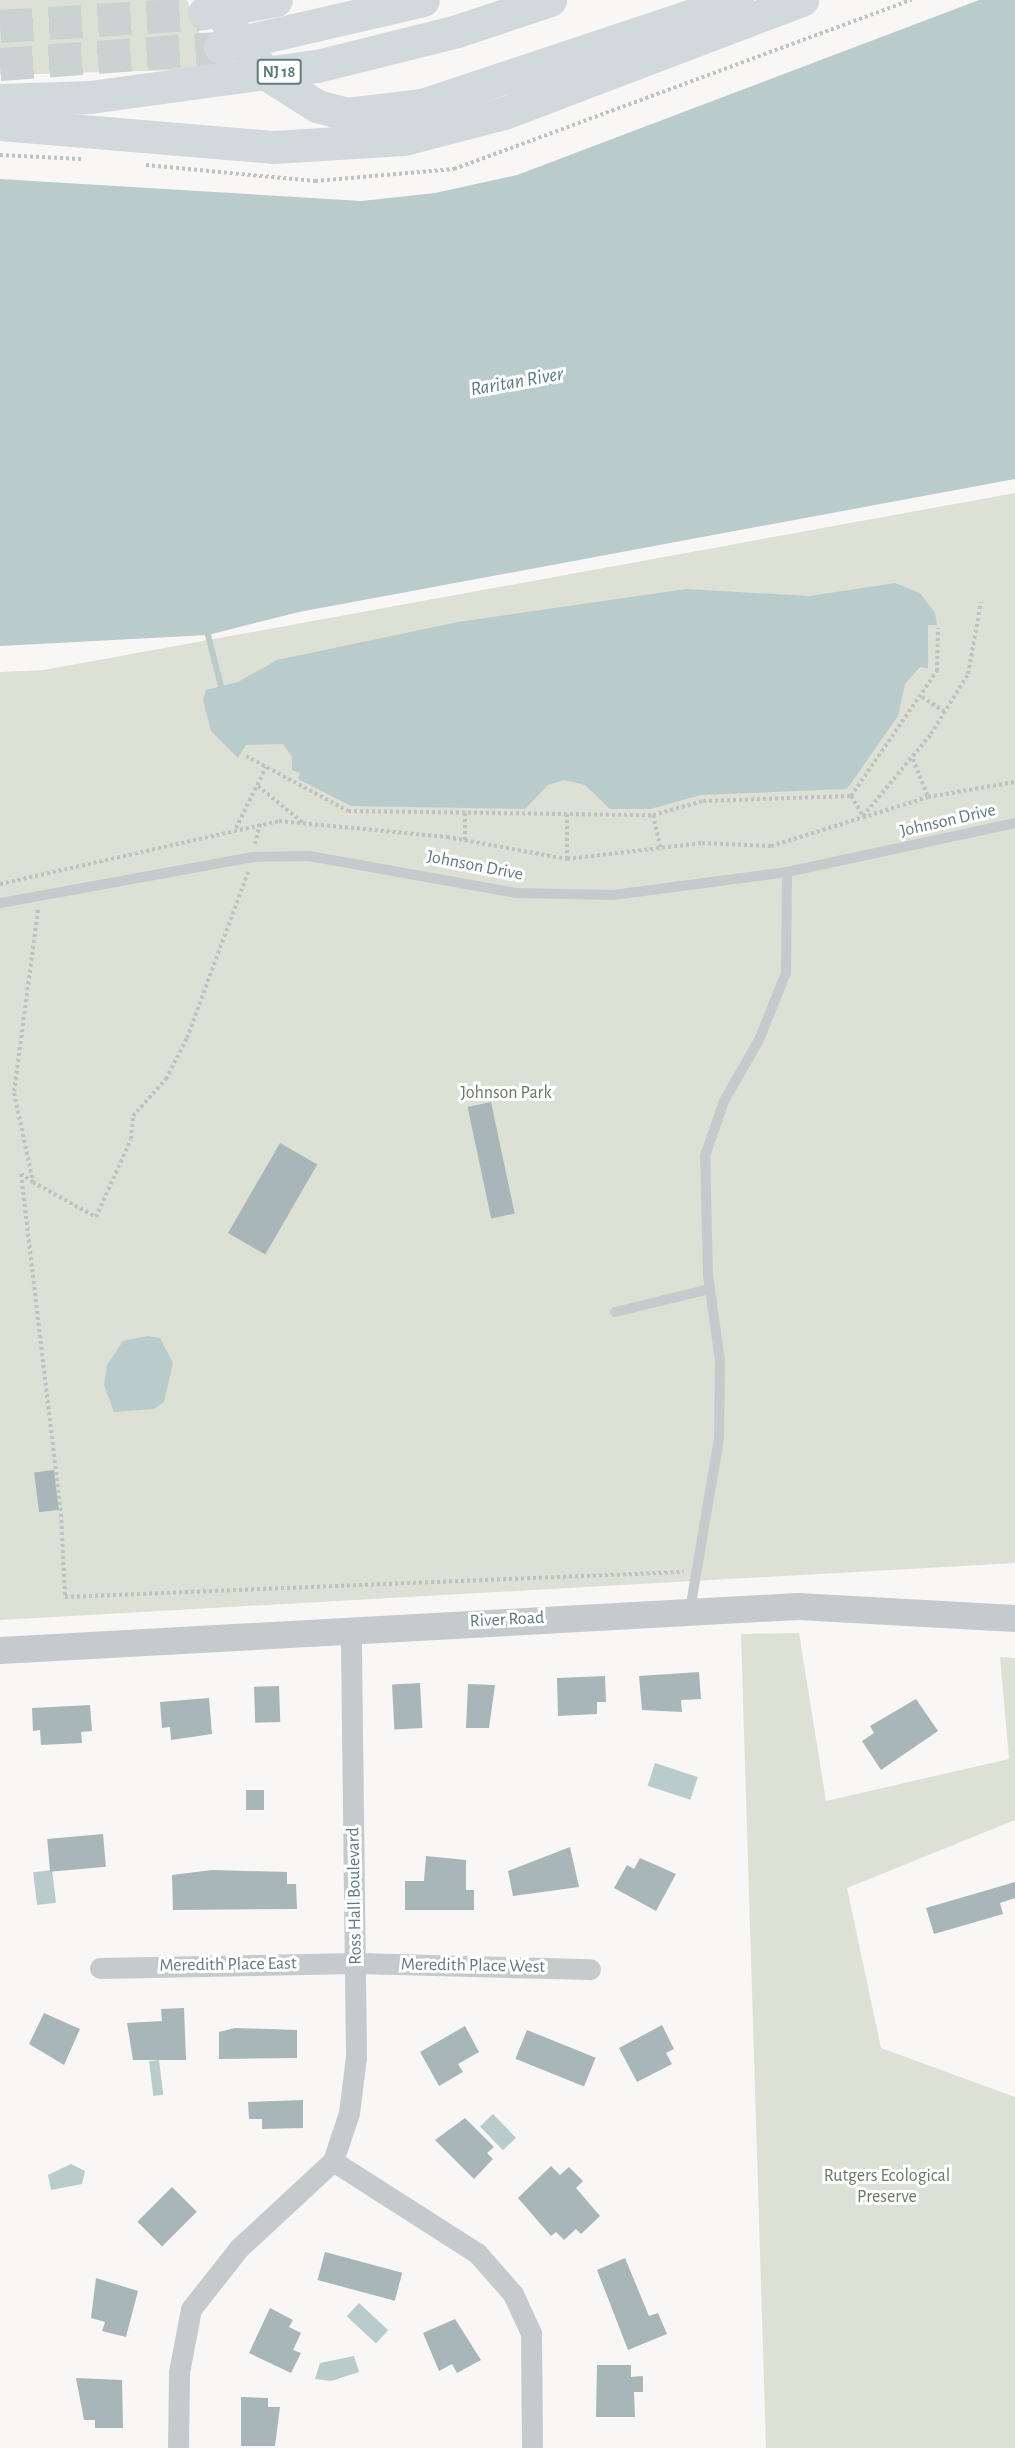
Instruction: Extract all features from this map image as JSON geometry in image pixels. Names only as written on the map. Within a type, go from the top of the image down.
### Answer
[{"type":"highway","points":[[212,6],[276,0]]},
{"type":"highway","name":"NJ 18","points":[[218,48],[423,0]]},
{"type":"highway","name":"NJ 18","points":[[0,100],[90,97],[317,66],[457,31],[550,0]]},
{"type":"highway","points":[[541,62],[690,0]]},
{"type":"highway","points":[[212,6],[247,52],[284,89],[346,114],[381,114],[422,105],[541,62],[737,0]]},
{"type":"highway","points":[[0,124],[273,147],[404,139],[504,113],[802,0]]},
{"type":"street","name":"River Road","points":[[0,1650],[690,1610],[897,1607],[1015,1618]]},
{"type":"street","name":"Ross Hall Boulevard","points":[[333,2161],[349,2114],[356,2057],[351,1628]]},
{"type":"street","name":"Meredith Place East","points":[[100,1968],[356,1963]]},
{"type":"street","name":"Meredith Place West","points":[[356,1963],[590,1969]]},
{"type":"street","points":[[178,2448],[179,2372],[191,2309],[239,2248],[333,2161],[477,2253],[513,2294],[531,2333],[532,2448]]},
{"type":"lane","name":"Johnson Drive","points":[[0,903],[42,893],[286,856],[383,865],[516,893],[613,895],[787,872],[1015,823]]},
{"type":"lane","points":[[690,1610],[718,1439],[720,1361],[710,1289],[705,1156],[724,1101],[759,1040],[786,973],[787,872]]},
{"type":"lane","points":[[615,1312],[710,1289]]},
{"type":"path","points":[[863,816],[913,759],[968,674],[981,602]]},
{"type":"path","points":[[851,796],[922,697],[937,671],[938,628]]},
{"type":"path","points":[[922,697],[945,712]]},
{"type":"path","points":[[246,756],[348,811],[653,815],[703,801],[851,796]]},
{"type":"path","points":[[913,759],[928,797]]},
{"type":"path","points":[[236,828],[266,767]]},
{"type":"path","points":[[0,884],[112,855],[163,850],[236,828],[260,824],[304,824],[465,841],[567,858],[661,850],[702,843],[771,846],[928,797],[1015,782]]},
{"type":"path","points":[[258,786],[304,824]]},
{"type":"path","points":[[851,796],[863,816]]},
{"type":"path","points":[[465,813],[465,841]]},
{"type":"path","points":[[567,814],[567,858]]},
{"type":"path","points":[[653,815],[661,850]]},
{"type":"path","points":[[255,845],[260,824]]},
{"type":"path","points":[[249,869],[187,1038],[166,1079],[133,1116],[131,1139],[96,1217],[21,1174],[59,1491],[65,1597],[696,1572]]},
{"type":"path","points":[[33,1182],[14,1094],[42,893],[47,872]]},
{"type":"green space","points":[[0,0],[187,0],[214,69],[0,75]]},
{"type":"green space","name":"Johnson Park","points":[[1015,493],[1015,1563],[0,1620],[0,672],[44,670]]},
{"type":"green space","name":"Rutgers Ecological Preserve","points":[[799,1633],[826,1801],[1009,1759],[1000,1657],[1015,1658],[1015,1820],[847,1888],[881,2048],[1015,2097],[1015,2448],[766,2448],[741,1634]]},
{"type":"water","name":"Raritan River","points":[[979,0],[1015,0],[1015,479],[299,612],[208,635],[0,646],[0,179],[361,201],[435,193],[517,175]]},
{"type":"water","points":[[895,583],[920,593],[935,613],[937,625],[928,625],[928,668],[920,667],[905,684],[898,716],[847,789],[701,795],[650,809],[610,809],[585,785],[564,780],[548,785],[525,809],[351,806],[298,779],[300,773],[292,770],[292,757],[283,744],[246,745],[238,758],[211,731],[203,700],[206,690],[238,682],[277,660],[458,622],[686,589],[810,596]]},
{"type":"water","points":[[148,1336],[160,1338],[173,1363],[164,1402],[154,1409],[114,1412],[104,1385],[107,1365],[123,1341]]},
{"type":"water","points":[[655,1763],[698,1777],[690,1800],[648,1786]]},
{"type":"water","points":[[52,1870],[56,1903],[37,1905],[33,1872]]},
{"type":"water","points":[[159,2060],[163,2095],[153,2096],[149,2061]]},
{"type":"water","points":[[493,2114],[516,2138],[503,2150],[480,2127]]},
{"type":"water","points":[[71,2164],[85,2171],[82,2184],[51,2190],[48,2175]]},
{"type":"water","points":[[359,2303],[388,2330],[376,2343],[347,2316]]},
{"type":"water","points":[[354,2356],[359,2372],[331,2381],[315,2379],[320,2363]]},
{"type":"building","points":[[491,1102],[515,1214],[491,1218],[468,1107]]},
{"type":"building","points":[[280,1143],[317,1164],[265,1255],[228,1233]]},
{"type":"building","points":[[54,1470],[59,1510],[39,1512],[34,1472]]},
{"type":"building","points":[[699,1672],[701,1699],[681,1700],[682,1712],[642,1710],[639,1676]]},
{"type":"building","points":[[605,1676],[606,1702],[597,1702],[597,1714],[558,1716],[557,1678]]},
{"type":"building","points":[[420,1683],[422,1728],[394,1729],[392,1684]]},
{"type":"building","points":[[468,1684],[495,1685],[489,1728],[466,1728]]},
{"type":"building","points":[[279,1686],[280,1722],[255,1723],[254,1687]]},
{"type":"building","points":[[209,1698],[212,1734],[171,1740],[170,1727],[162,1728],[160,1702]]},
{"type":"building","points":[[916,1699],[938,1731],[881,1770],[862,1741],[874,1733],[870,1726]]},
{"type":"building","points":[[90,1705],[92,1731],[81,1732],[82,1743],[41,1745],[40,1730],[33,1731],[32,1708]]},
{"type":"building","points":[[246,1790],[264,1790],[264,1810],[246,1810]]},
{"type":"building","points":[[103,1834],[106,1867],[50,1872],[47,1839]]},
{"type":"building","points":[[570,1847],[579,1887],[513,1896],[508,1871]]},
{"type":"building","points":[[426,1856],[466,1860],[466,1890],[474,1890],[474,1910],[405,1910],[405,1881],[424,1881]]},
{"type":"building","points":[[640,1858],[676,1874],[656,1911],[614,1888],[627,1865],[634,1869]]},
{"type":"building","points":[[212,1870],[287,1872],[287,1884],[296,1884],[297,1909],[173,1910],[172,1875]]},
{"type":"building","points":[[1015,1882],[1015,1898],[1000,1903],[1003,1914],[934,1934],[926,1908]]},
{"type":"building","points":[[184,2008],[186,2060],[133,2060],[127,2023],[162,2021],[161,2009]]},
{"type":"building","points":[[44,2013],[80,2029],[64,2065],[29,2044]]},
{"type":"building","points":[[662,2025],[674,2049],[666,2053],[672,2064],[637,2082],[619,2048]]},
{"type":"building","points":[[465,2026],[479,2052],[458,2064],[463,2072],[439,2086],[420,2052]]},
{"type":"building","points":[[235,2028],[297,2030],[297,2058],[219,2059],[219,2032]]},
{"type":"building","points":[[527,2030],[596,2058],[584,2086],[515,2059]]},
{"type":"building","points":[[303,2100],[303,2128],[262,2129],[262,2119],[249,2119],[248,2102]]},
{"type":"building","points":[[465,2118],[494,2147],[487,2153],[493,2159],[474,2179],[435,2140]]},
{"type":"building","points":[[551,2166],[560,2175],[569,2167],[583,2181],[576,2188],[600,2216],[581,2234],[576,2229],[564,2240],[556,2232],[551,2236],[518,2198]]},
{"type":"building","points":[[172,2187],[197,2212],[162,2246],[137,2222]]},
{"type":"building","points":[[325,2252],[402,2273],[395,2301],[317,2280]]},
{"type":"building","points":[[625,2258],[649,2316],[658,2313],[667,2334],[628,2350],[597,2270]]},
{"type":"building","points":[[96,2278],[138,2291],[126,2337],[102,2331],[105,2322],[91,2318]]},
{"type":"building","points":[[270,2308],[293,2320],[289,2327],[301,2333],[293,2350],[301,2353],[291,2373],[249,2353]]},
{"type":"building","points":[[455,2319],[481,2360],[457,2373],[452,2364],[439,2371],[423,2333]]},
{"type":"building","points":[[597,2365],[631,2365],[631,2377],[643,2376],[643,2392],[634,2392],[635,2417],[596,2417]]},
{"type":"building","points":[[76,2378],[122,2380],[123,2428],[95,2428],[95,2420],[84,2420]]},
{"type":"building","points":[[241,2397],[268,2398],[268,2407],[280,2407],[275,2446],[241,2446]]},
{"type":"waterway","points":[[208,635],[221,686]]},
{"type":"tunnel","points":[[0,26],[204,13]]},
{"type":"tunnel","points":[[0,64],[218,48]]}]
